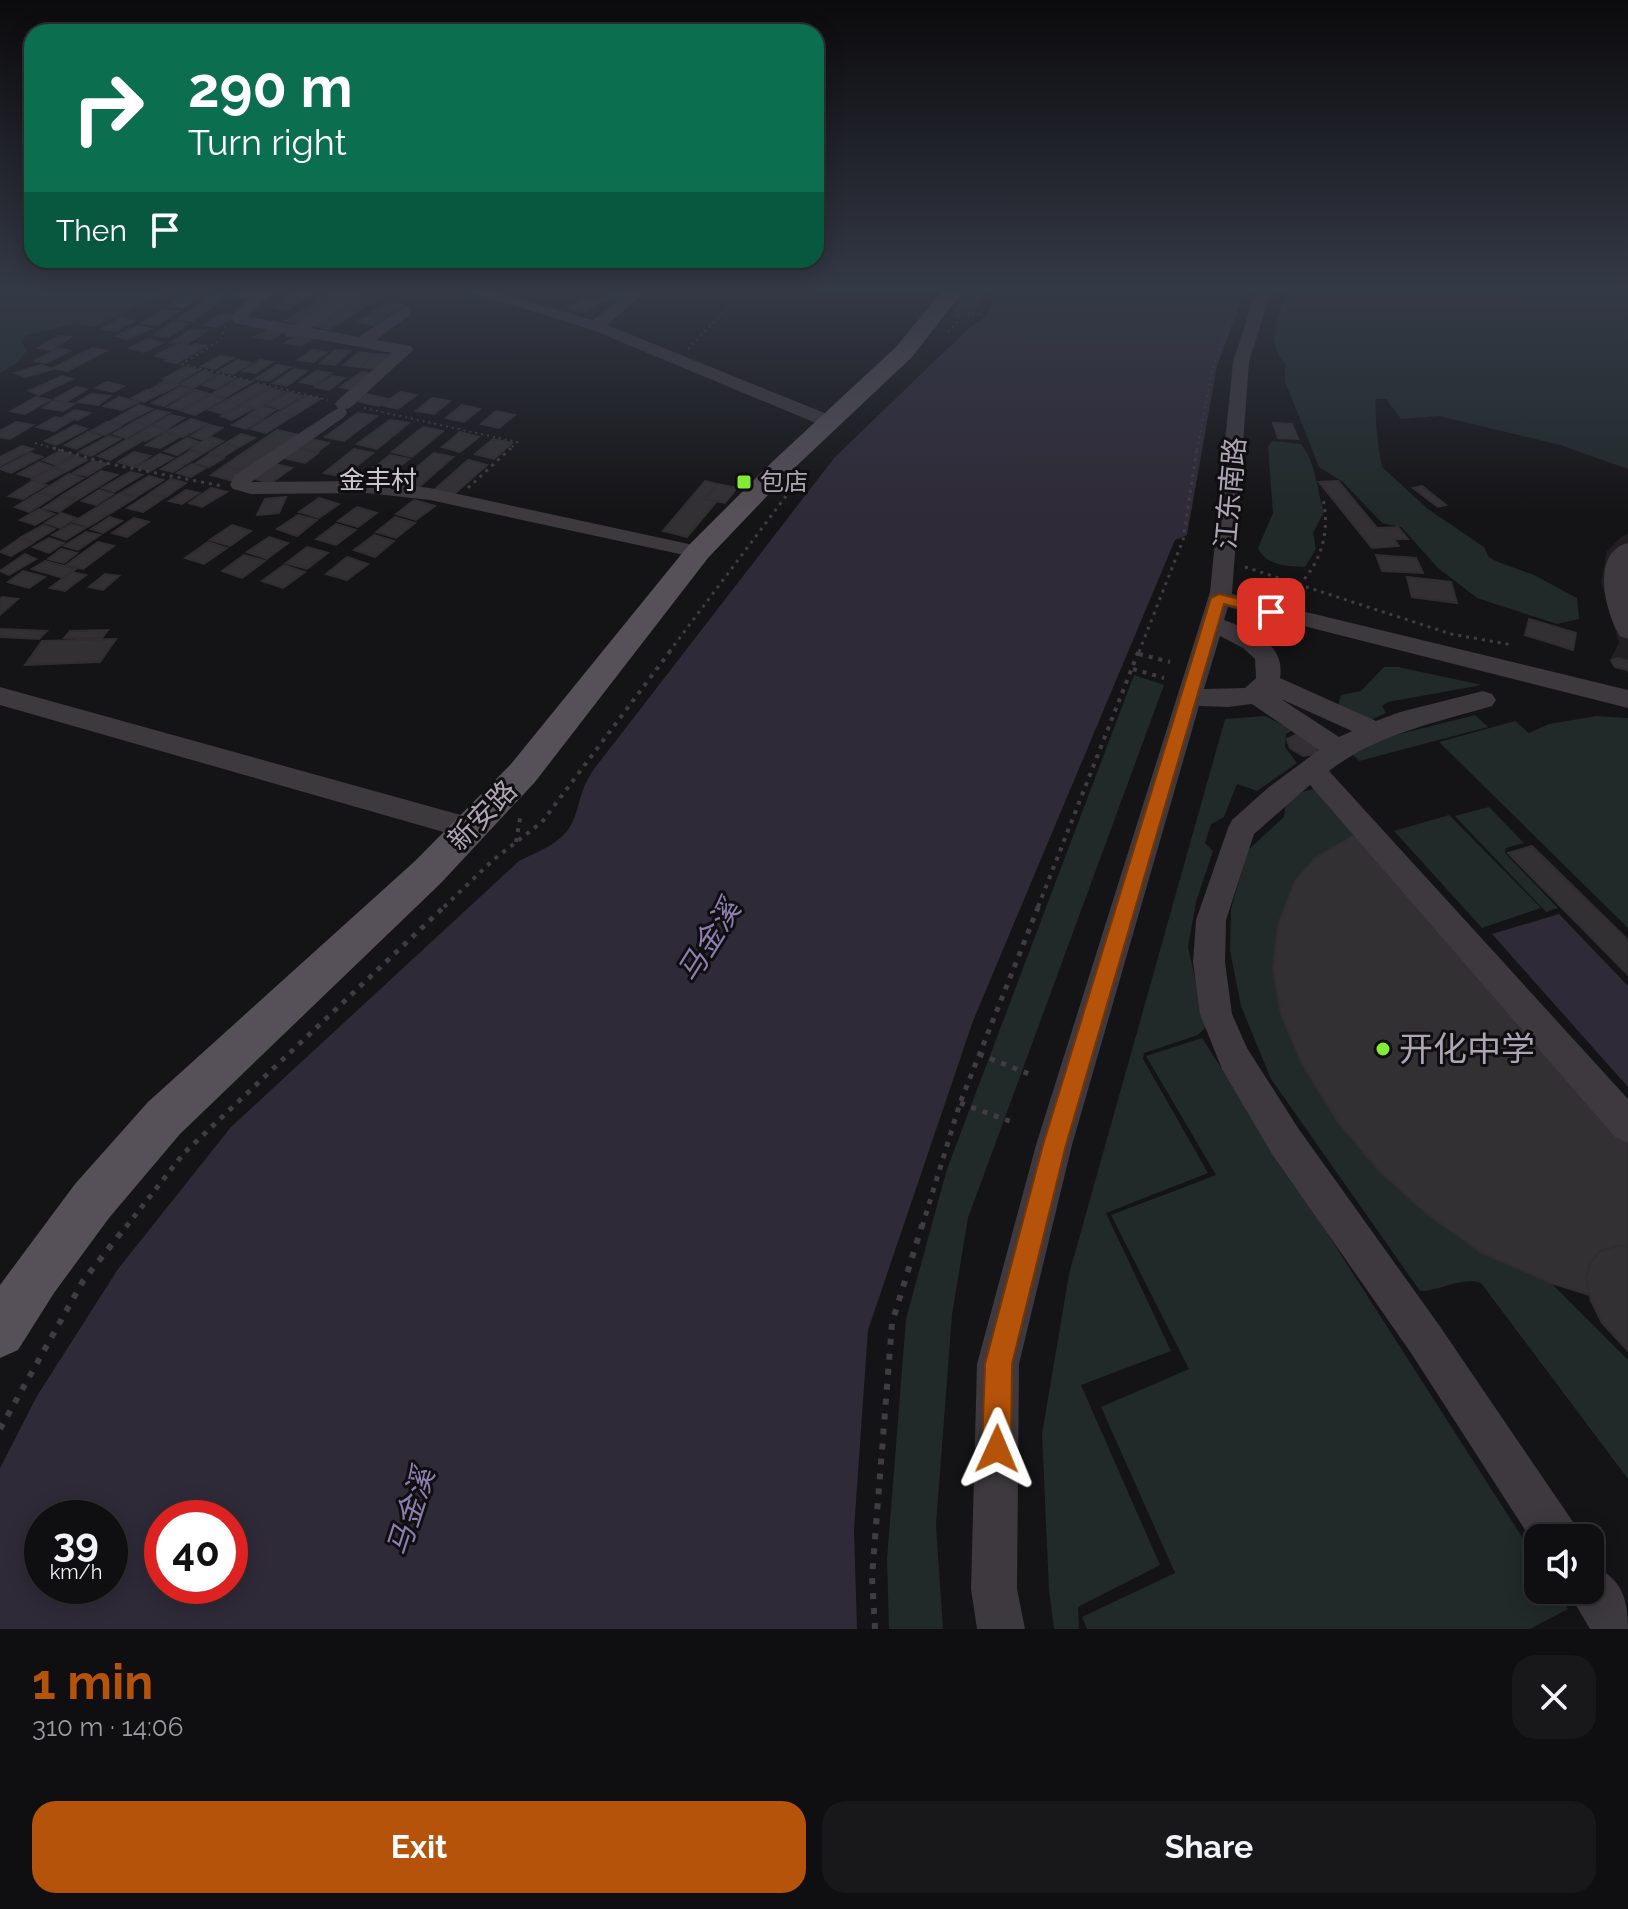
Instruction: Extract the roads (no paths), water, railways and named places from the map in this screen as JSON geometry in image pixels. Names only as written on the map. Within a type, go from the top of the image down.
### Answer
[{"type":"main road","name":"新安路","points":[[0,1332],[36,1275],[92,1201],[164,1118],[428,872],[523,773],[698,552],[891,364]]},
{"type":"street","points":[[390,364],[341,408],[242,479],[240,485],[251,488],[367,487],[430,494],[698,552]]},
{"type":"street","points":[[688,364],[830,422]]},
{"type":"street","name":"江东南路","points":[[1001,1629],[994,1589],[998,1364],[1177,687],[1215,611],[1224,561],[1241,364]]},
{"type":"street","points":[[1628,549],[1621,554],[1614,582],[1628,631]]},
{"type":"street","points":[[1215,611],[1263,652],[1269,663],[1260,687]]},
{"type":"street","points":[[1215,611],[1628,699]]},
{"type":"street","points":[[1177,687],[1228,699],[1260,687],[1375,731]]},
{"type":"street","points":[[1260,687],[1325,760],[1628,1125]]},
{"type":"street","points":[[0,696],[468,828]]},
{"type":"street","points":[[1483,700],[1400,721],[1375,731],[1325,760],[1279,794],[1242,828],[1211,920],[1209,962],[1221,1031],[1234,1058],[1285,1141],[1425,1339],[1548,1524]]},
{"type":"street","points":[[1601,1604],[1618,1629]]},
{"type":"water","name":"马金溪","points":[[932,364],[1218,364],[1187,535],[1175,540],[973,1021],[868,1330],[854,1530],[857,1629],[0,1629],[0,1468],[37,1396],[118,1269],[231,1127],[519,861],[550,846],[569,829],[594,769],[835,457]]},
{"type":"water","points":[[1559,914],[1628,986],[1628,1087],[1492,934]]},
{"type":"place","name":"包店","points":[[744,482]]},
{"type":"place","name":"开化中学","points":[[1383,1049]]},
{"type":"district","name":"金丰村","points":[[378,480]]}]
